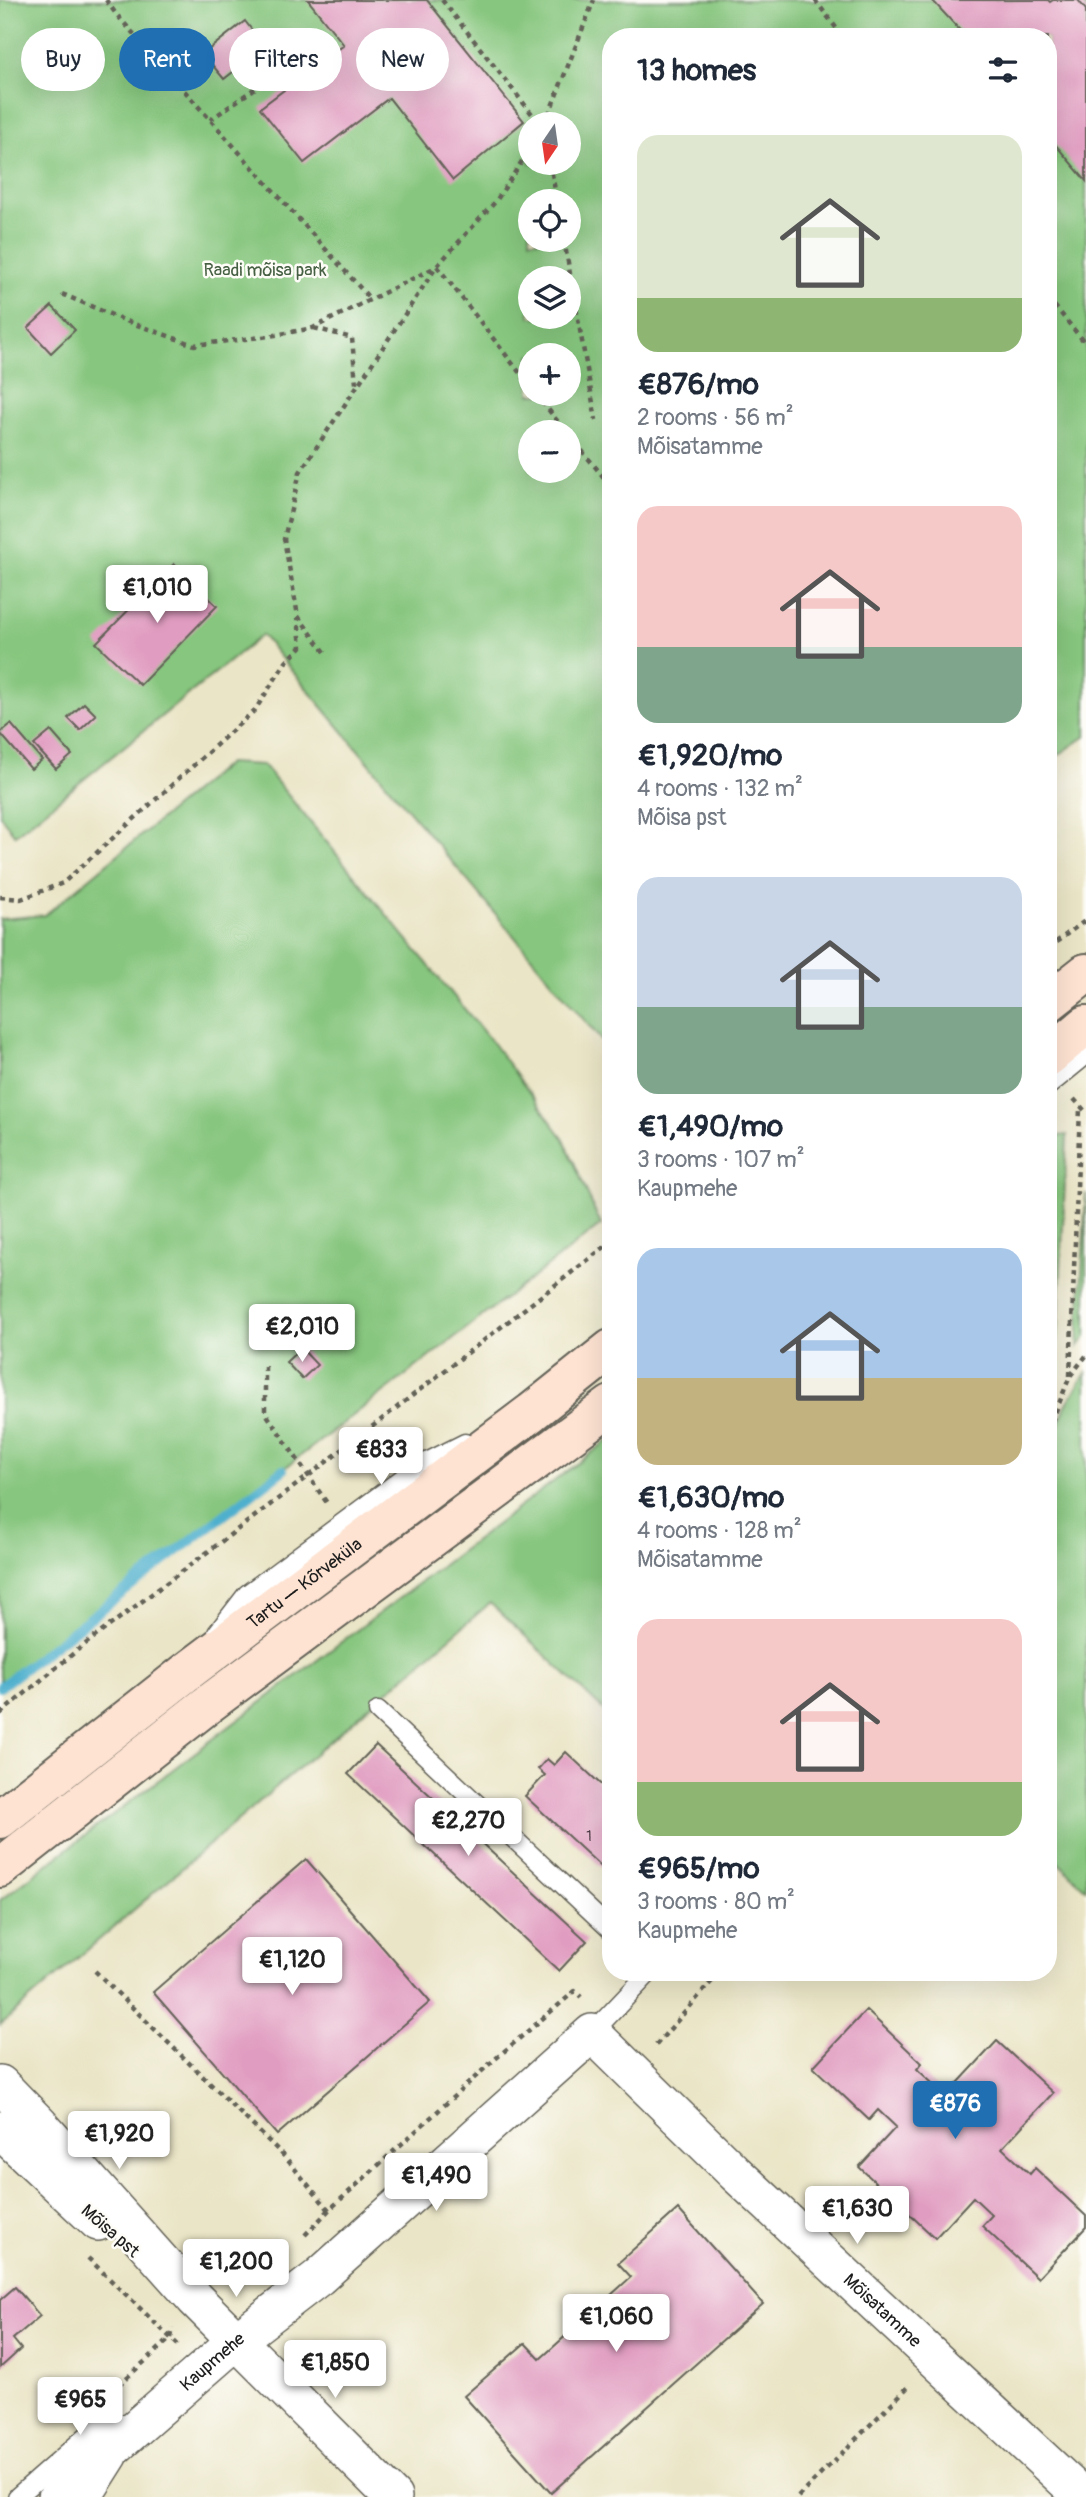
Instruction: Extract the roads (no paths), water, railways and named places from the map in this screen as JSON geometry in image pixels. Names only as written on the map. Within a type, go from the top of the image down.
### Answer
[{"type":"main road","points":[[1057,996],[1086,973]]},
{"type":"main road","points":[[1057,1049],[1086,1025]]},
{"type":"main road","name":"Tartu — Kõrveküla","points":[[0,1819],[188,1671],[602,1356]]},
{"type":"main road","points":[[0,1868],[207,1705],[602,1412]]},
{"type":"street","name":"Kaupmehe","points":[[57,2497],[237,2340],[319,2277],[592,2034]]},
{"type":"street","name":"Mõisatamme","points":[[592,2034],[735,2173],[1083,2497]]},
{"type":"street","name":"Mõisa pst","points":[[0,2084],[195,2299],[393,2497]]},
{"type":"street","name":"Mõisa pst","points":[[0,2130],[114,2238],[195,2299]]},
{"type":"lane","points":[[1057,1079],[1086,1055]]},
{"type":"lane","points":[[188,1671],[247,1594],[341,1522],[419,1465],[532,1412]]},
{"type":"lane","points":[[378,1711],[602,1922]]},
{"type":"lane","points":[[592,2034],[641,1981]]},
{"type":"lane","points":[[17,2497],[97,2427],[142,2421]]},
{"type":"lane","points":[[94,2497],[142,2421]]},
{"type":"waterway","points":[[0,1687],[283,1470]]},
{"type":"park label","name":"Raadi mõisa park","points":[[265,270]]}]
